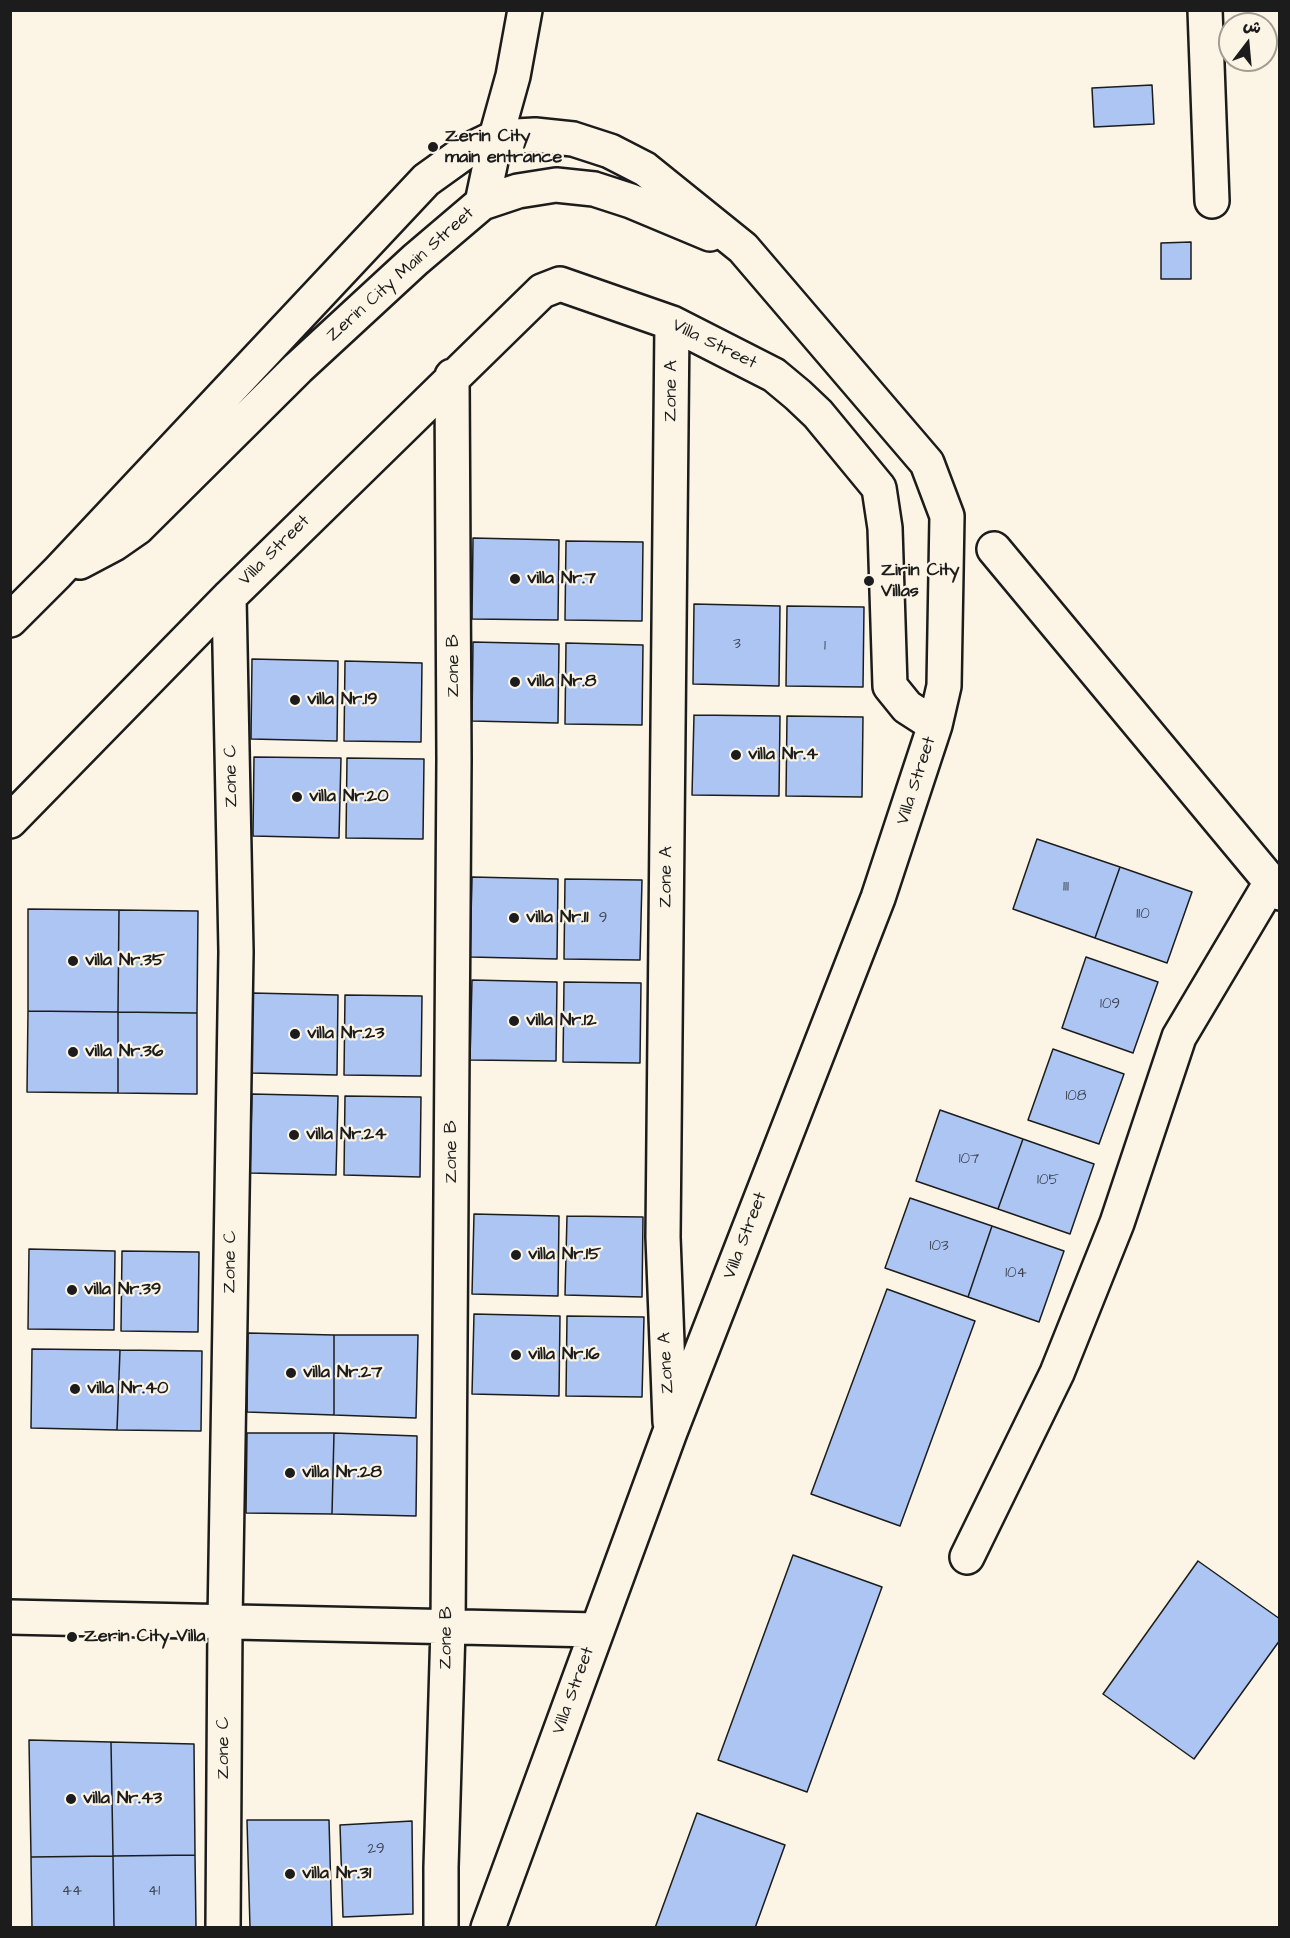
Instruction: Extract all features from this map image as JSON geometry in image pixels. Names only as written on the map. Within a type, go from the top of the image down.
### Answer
[{"type":"street","points":[[482,204],[496,137],[513,76],[525,10]]},
{"type":"street","points":[[1204,10],[1212,201]]},
{"type":"street","name":"Zerin City Main Street","points":[[10,620],[57,573],[426,180],[465,152],[496,137],[535,135],[564,138],[610,151],[645,169],[743,248]]},
{"type":"street","name":"Zerin City Main Street","points":[[57,573],[114,544],[137,528],[298,368],[415,260],[482,204],[518,190],[556,185],[594,189],[631,201],[743,248]]},
{"type":"street","points":[[743,248],[927,463],[947,516],[944,686],[935,725]]},
{"type":"street","name":"Villa Street","points":[[10,820],[229,597],[452,376],[542,291],[560,284],[672,323],[774,375],[818,414],[879,488],[885,528],[890,686],[907,707],[935,725],[878,898],[670,1432],[488,1928]]},
{"type":"street","name":"Zone A","points":[[670,1432],[663,1225],[672,323]]},
{"type":"street","name":"Zone B","points":[[441,1928],[448,1628],[454,771],[452,376]]},
{"type":"street","points":[[967,1557],[1057,1373],[1117,1223],[1179,1037],[1275,888],[994,549]]},
{"type":"street","name":"Zone C","points":[[223,1928],[225,1622],[236,952],[229,597]]},
{"type":"street","points":[[10,1617],[596,1630]]},
{"type":"building","points":[[1152,85],[1154,124],[1094,127],[1092,88]]},
{"type":"building","points":[[1191,242],[1191,279],[1161,279],[1161,243]]},
{"type":"building","name":"villa Nr.7","points":[[473,538],[559,540],[558,620],[472,619]]},
{"type":"building","points":[[566,541],[643,542],[642,621],[565,620]]},
{"type":"building","points":[[694,604],[780,606],[779,686],[693,684]]},
{"type":"building","points":[[787,606],[864,607],[863,687],[786,686]]},
{"type":"building","name":"villa Nr.8","points":[[473,642],[559,644],[558,723],[472,721]]},
{"type":"building","points":[[566,643],[643,645],[642,725],[565,724]]},
{"type":"building","name":"villa Nr.19","points":[[252,659],[338,661],[337,741],[251,739]]},
{"type":"building","points":[[345,661],[422,663],[421,742],[344,741]]},
{"type":"building","name":"villa Nr.4","points":[[694,715],[780,716],[779,796],[692,795]]},
{"type":"building","points":[[787,716],[863,717],[862,797],[786,796]]},
{"type":"building","name":"villa Nr.20","points":[[254,757],[341,758],[339,838],[253,836]]},
{"type":"building","points":[[347,758],[424,759],[423,839],[346,838]]},
{"type":"building","points":[[1037,839],[1120,867],[1095,938],[1013,909]]},
{"type":"building","points":[[1120,867],[1192,892],[1167,963],[1095,938]]},
{"type":"building","name":"villa Nr.11","points":[[472,877],[558,879],[557,959],[470,957]]},
{"type":"building","points":[[565,879],[642,880],[640,960],[564,959]]},
{"type":"building","name":"villa Nr.35","points":[[28,909],[119,910],[118,1012],[28,1011]]},
{"type":"building","points":[[119,910],[198,911],[197,1013],[118,1012]]},
{"type":"building","points":[[1086,957],[1158,982],[1133,1053],[1062,1028]]},
{"type":"building","name":"villa Nr.12","points":[[472,980],[557,982],[556,1061],[470,1060]]},
{"type":"building","points":[[564,982],[641,983],[640,1063],[563,1062]]},
{"type":"building","name":"villa Nr.23","points":[[252,993],[338,995],[337,1075],[251,1073]]},
{"type":"building","points":[[345,995],[422,996],[421,1076],[344,1075]]},
{"type":"building","name":"villa Nr.36","points":[[28,1011],[118,1012],[118,1093],[27,1092]]},
{"type":"building","points":[[118,1012],[197,1013],[197,1094],[118,1093]]},
{"type":"building","points":[[1053,1049],[1124,1074],[1099,1144],[1028,1120]]},
{"type":"building","name":"villa Nr.24","points":[[252,1094],[338,1096],[336,1175],[250,1173]]},
{"type":"building","points":[[345,1096],[421,1097],[420,1177],[344,1175]]},
{"type":"building","points":[[940,1110],[1023,1139],[998,1209],[916,1181]]},
{"type":"building","points":[[1023,1139],[1094,1164],[1070,1234],[998,1209]]},
{"type":"building","points":[[910,1198],[992,1226],[968,1297],[885,1268]]},
{"type":"building","name":"villa Nr.15","points":[[474,1214],[559,1216],[558,1296],[472,1294]]},
{"type":"building","points":[[567,1216],[643,1217],[642,1297],[565,1295]]},
{"type":"building","points":[[992,1226],[1064,1251],[1039,1322],[968,1297]]},
{"type":"building","name":"villa Nr.39","points":[[29,1249],[115,1251],[114,1330],[28,1329]]},
{"type":"building","points":[[122,1251],[199,1252],[198,1332],[121,1331]]},
{"type":"building","points":[[887,1289],[975,1321],[900,1526],[811,1494]]},
{"type":"building","name":"villa Nr.16","points":[[474,1314],[560,1316],[559,1396],[472,1394]]},
{"type":"building","points":[[567,1316],[644,1317],[642,1397],[566,1396]]},
{"type":"building","name":"villa Nr.27","points":[[248,1333],[334,1335],[334,1415],[247,1412]]},
{"type":"building","points":[[334,1335],[418,1335],[416,1418],[334,1415]]},
{"type":"building","name":"villa Nr.40","points":[[32,1349],[120,1350],[117,1430],[31,1428]]},
{"type":"building","points":[[120,1350],[202,1351],[201,1431],[117,1430]]},
{"type":"building","name":"villa Nr.28","points":[[247,1433],[334,1433],[332,1514],[246,1513]]},
{"type":"building","points":[[334,1433],[417,1436],[416,1516],[332,1514]]},
{"type":"building","points":[[793,1555],[882,1587],[807,1792],[718,1760]]},
{"type":"building","points":[[1198,1561],[1280,1619],[1280,1640],[1194,1759],[1103,1694]]},
{"type":"building","name":"villa Nr.43","points":[[29,1740],[111,1742],[113,1856],[31,1857]]},
{"type":"building","points":[[111,1742],[194,1744],[195,1855],[113,1856]]},
{"type":"building","points":[[697,1813],[785,1845],[755,1928],[655,1928]]},
{"type":"building","name":"villa Nr.31","points":[[247,1820],[329,1820],[332,1928],[250,1928]]},
{"type":"building","points":[[412,1821],[413,1914],[343,1917],[340,1825]]},
{"type":"building","points":[[195,1855],[196,1928],[114,1928],[113,1856]]},
{"type":"building","points":[[113,1856],[114,1928],[32,1928],[31,1857]]},
{"type":"place","name":"Zerin City main entrance","points":[[433,147]]},
{"type":"place","name":"villa Nr.7","points":[[515,579]]},
{"type":"place","name":"Zirin City Villas","points":[[869,581]]},
{"type":"place","name":"villa Nr.8","points":[[515,682]]},
{"type":"place","name":"villa Nr.19","points":[[295,700]]},
{"type":"place","name":"villa Nr.4","points":[[736,755]]},
{"type":"place","name":"villa Nr.20","points":[[297,797]]},
{"type":"place","name":"villa Nr.11","points":[[514,918]]},
{"type":"place","name":"villa Nr.35","points":[[73,961]]},
{"type":"place","name":"villa Nr.12","points":[[514,1021]]},
{"type":"place","name":"villa Nr.23","points":[[295,1034]]},
{"type":"place","name":"villa Nr.36","points":[[73,1052]]},
{"type":"place","name":"villa Nr.24","points":[[294,1135]]},
{"type":"place","name":"villa Nr.15","points":[[516,1255]]},
{"type":"place","name":"villa Nr.39","points":[[72,1290]]},
{"type":"place","name":"villa Nr.16","points":[[516,1355]]},
{"type":"place","name":"villa Nr.27","points":[[291,1373]]},
{"type":"place","name":"villa Nr.40","points":[[75,1389]]},
{"type":"place","name":"villa Nr.28","points":[[290,1473]]},
{"type":"place","name":"Zerin City Villa","points":[[72,1637]]},
{"type":"place","name":"villa Nr.43","points":[[71,1799]]},
{"type":"place","name":"villa Nr.31","points":[[290,1874]]}]
